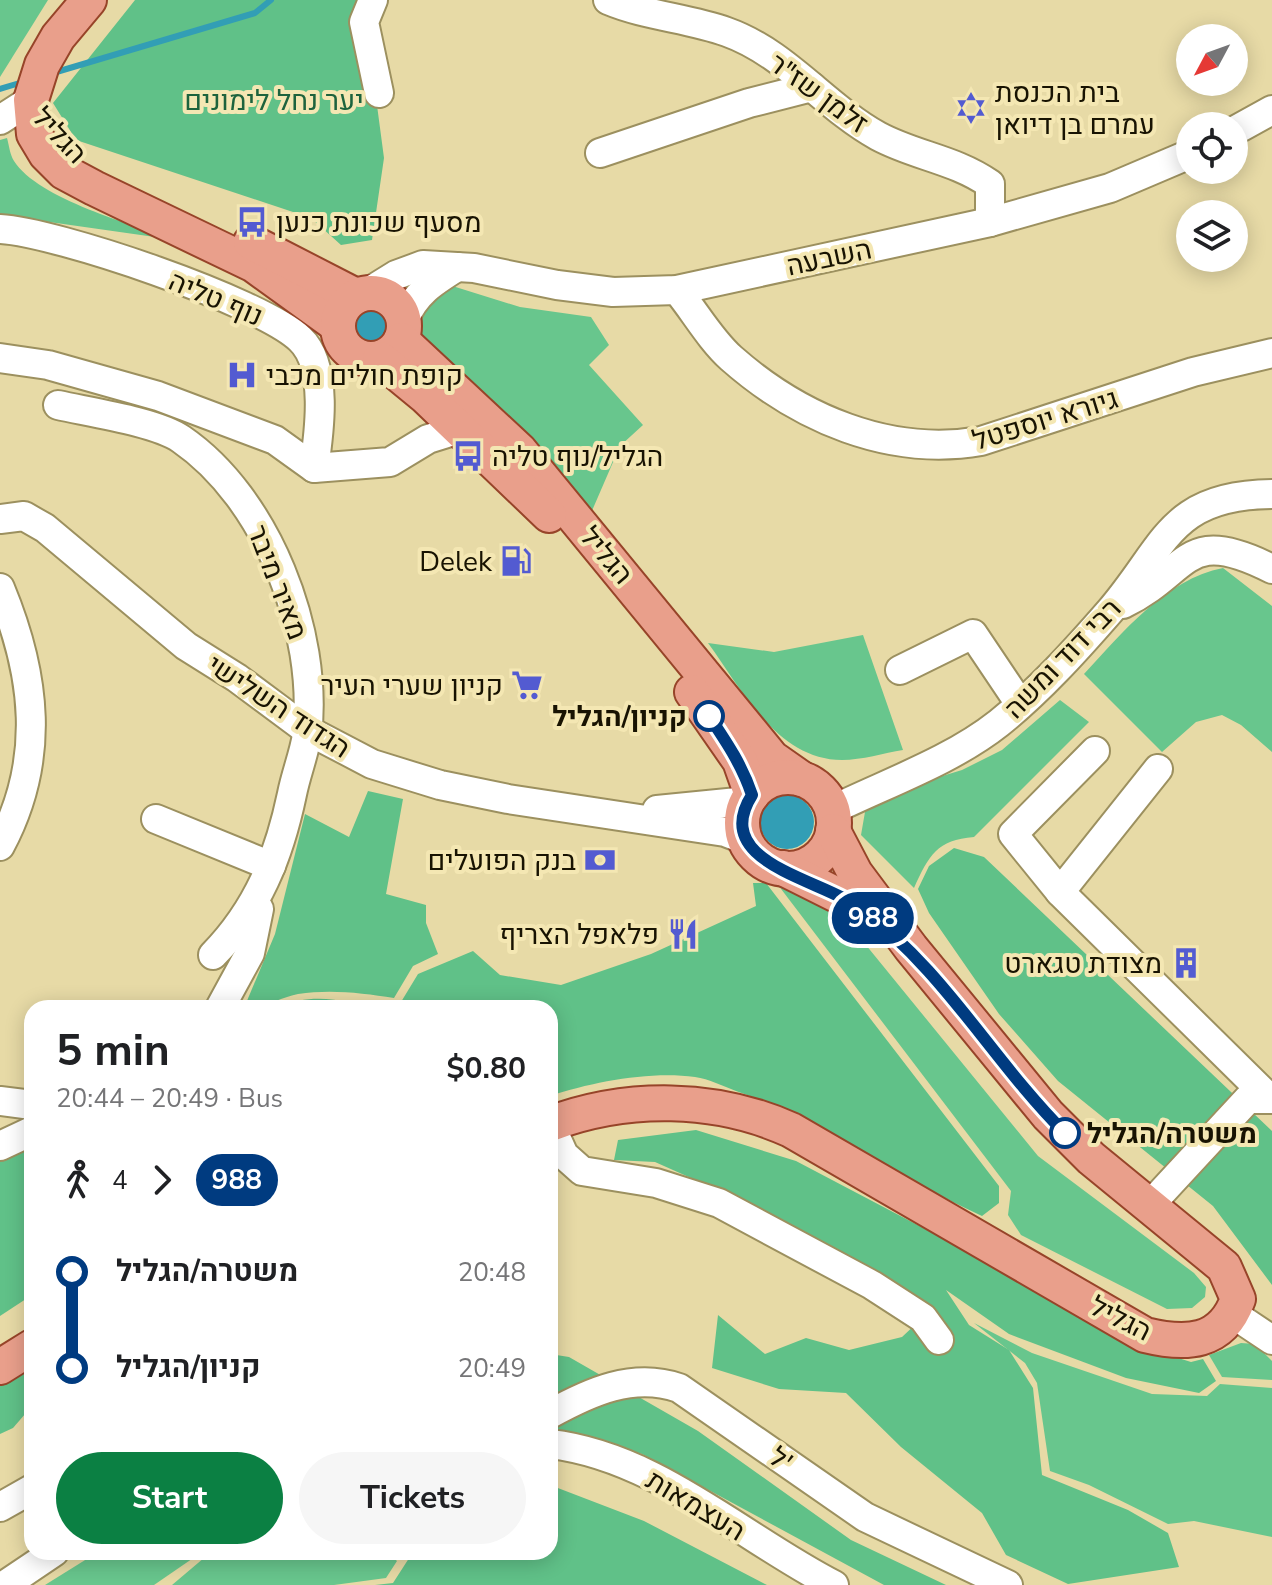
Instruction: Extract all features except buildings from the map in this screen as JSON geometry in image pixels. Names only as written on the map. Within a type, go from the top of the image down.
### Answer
[{"type":"main road","points":[[31,100],[42,65],[58,37],[89,0]]},
{"type":"main road","name":"הגליל","points":[[31,100],[55,137],[80,161],[362,294]]},
{"type":"main road","name":"הגליל","points":[[31,100],[34,134],[64,172],[254,265],[337,325]]},
{"type":"main road","points":[[362,294],[394,303],[395,340],[369,360],[350,353],[343,345],[337,325],[342,308],[362,294]]},
{"type":"main road","name":"הגליל","points":[[395,340],[425,396],[586,554],[663,650],[740,761],[750,798]]},
{"type":"main road","name":"הגליל","points":[[395,340],[520,451],[772,758],[802,779]]},
{"type":"main road","points":[[911,948],[857,905],[758,856],[746,840],[742,828],[750,798],[772,780],[802,779],[826,796],[832,820],[855,873],[911,948],[1048,1115],[1091,1158],[1224,1267],[1251,1319]]},
{"type":"main road","points":[[783,868],[813,862],[824,852],[832,820]]},
{"type":"main road","name":"הגליל","points":[[558,1121],[579,1113],[661,1103],[721,1106],[757,1115],[791,1130],[1145,1335],[1177,1343],[1251,1319]]},
{"type":"main road","points":[[0,1367],[24,1352]]},
{"type":"street","points":[[373,0],[364,22],[379,93]]},
{"type":"street","name":"זלמן שז\"ר","points":[[608,0],[628,8],[727,32],[776,58],[878,136],[966,167],[990,184],[990,222]]},
{"type":"street","points":[[600,153],[749,103],[812,87]]},
{"type":"street","points":[[0,120],[31,100]]},
{"type":"street","points":[[1248,123],[1272,110]]},
{"type":"street","name":"השבעה","points":[[362,294],[396,275],[423,265],[457,267],[613,292],[677,290],[990,222],[1110,188],[1176,160]]},
{"type":"street","name":"נוף טליה","points":[[0,229],[20,230],[102,254],[239,302],[302,340],[313,365],[323,407],[314,468]]},
{"type":"street","points":[[395,340],[411,302],[427,286],[457,267]]},
{"type":"street","name":"גיורא יוספטל","points":[[677,290],[729,356],[804,410],[866,434],[918,445],[953,446],[981,441],[1193,372],[1272,353]]},
{"type":"street","points":[[0,358],[48,365],[158,396],[275,440],[314,468],[390,462],[428,439],[460,429]]},
{"type":"street","points":[[390,462],[422,425],[425,396]]},
{"type":"street","name":"מאיר מיבר","points":[[58,405],[179,437],[212,463],[242,498],[266,537],[303,647],[308,679],[307,730],[284,830],[268,876],[238,930],[213,955]]},
{"type":"street","name":"רבי דוד ומשה","points":[[832,820],[974,742],[1020,704],[1110,610],[1173,526],[1221,499],[1272,494]]},
{"type":"street","name":"הגדוד השלישי","points":[[0,519],[10,515],[24,516],[45,528],[162,628],[307,730],[372,764],[440,785],[601,814],[725,832],[746,840]]},
{"type":"street","points":[[1110,610],[1138,597],[1188,555],[1213,548],[1242,554],[1272,569]]},
{"type":"street","points":[[0,588],[21,641],[32,711],[23,785],[15,817],[0,846]]},
{"type":"street","points":[[900,670],[973,634],[1020,704]]},
{"type":"street","points":[[1095,751],[1013,834],[1060,892],[1270,1098]]},
{"type":"street","points":[[1060,892],[1158,769]]},
{"type":"street","name":"הגדוד השלישי","points":[[601,814],[750,798]]},
{"type":"street","points":[[156,819],[268,876],[250,953],[224,1000]]},
{"type":"street","points":[[1149,1206],[1248,1099],[1270,1098]]},
{"type":"street","points":[[0,1101],[24,1104]]},
{"type":"street","points":[[0,1146],[24,1135]]},
{"type":"street","points":[[558,1142],[564,1155],[582,1171],[656,1183],[719,1203],[872,1285],[923,1318],[939,1340]]},
{"type":"street","points":[[1251,1319],[1272,1340]]},
{"type":"street","name":"ל'","points":[[558,1410],[595,1390],[635,1382],[663,1382],[679,1388],[865,1517],[1008,1585]]},
{"type":"street","name":"העצמאות","points":[[558,1446],[615,1460],[650,1475],[767,1548],[834,1585]]},
{"type":"street","points":[[0,1507],[24,1494]]},
{"type":"street","points":[[4,1575],[24,1554]]},
{"type":"street","points":[[4,1575],[37,1560]]},
{"type":"green space","points":[[0,0],[48,0],[0,77]]},
{"type":"green space","name":"יער נחל לימונים","points":[[135,0],[363,0],[384,158],[372,240],[341,245],[311,218],[76,140],[53,103]]},
{"type":"green space","points":[[7,138],[14,161],[26,175],[44,187],[88,209],[176,240],[0,215],[0,140]]},
{"type":"green space","points":[[446,284],[520,307],[591,317],[609,345],[589,365],[643,425],[620,446],[588,520],[426,348],[417,316]]},
{"type":"green space","points":[[1223,568],[1272,606],[1272,752],[1241,725],[1222,715],[1196,722],[1162,752],[1084,674],[1130,625],[1164,596],[1183,583]]},
{"type":"green space","points":[[863,635],[903,750],[850,760],[819,757],[798,748],[780,735],[748,700],[708,643],[774,652]]},
{"type":"green space","points":[[1060,700],[1089,722],[974,837],[951,842],[936,851],[914,888],[861,835],[865,812],[877,796],[962,770],[1002,750]]},
{"type":"green space","points":[[368,791],[403,799],[386,894],[426,905],[426,923],[438,954],[413,966],[394,998],[322,992],[278,1000],[247,1000],[275,934],[305,814],[349,837]]},
{"type":"green space","points":[[954,848],[984,857],[1272,1131],[1272,1285],[1213,1206],[1058,1081],[999,1014],[929,913],[918,889],[929,866]]},
{"type":"green space","points":[[775,881],[811,894],[848,923],[1038,1156],[1194,1273],[1206,1287],[1205,1297],[1192,1308],[1167,1309],[1021,1235],[1008,1215],[1011,1191]]},
{"type":"green space","points":[[753,883],[766,883],[999,1186],[999,1203],[982,1216],[799,1117],[705,1079],[659,1075],[603,1082],[558,1094],[558,1000],[402,1000],[418,974],[473,951],[500,975],[561,985],[651,954],[756,906]]},
{"type":"green space","points":[[696,1130],[796,1161],[1159,1352],[1191,1362],[1203,1359],[1216,1381],[1199,1393],[1126,1378],[1009,1334],[946,1290],[969,1325],[1009,1350],[1033,1388],[1042,1475],[1128,1510],[1168,1533],[1179,1567],[1068,1584],[1006,1555],[982,1513],[901,1447],[846,1393],[779,1389],[712,1368],[718,1315],[765,1354],[806,1338],[849,1350],[902,1337],[918,1322],[800,1242],[765,1211],[655,1162],[614,1160],[618,1140]]},
{"type":"green space","points":[[24,1142],[24,1300],[0,1316],[0,1152]]},
{"type":"green space","points":[[974,1323],[1032,1353],[1152,1394],[1207,1396],[1220,1384],[1272,1388],[1272,1537],[1194,1521],[1168,1524],[1089,1485],[1050,1471],[1037,1383],[1025,1363]]},
{"type":"green space","points":[[1241,1343],[1255,1344],[1272,1361],[1272,1380],[1222,1377],[1209,1355]]},
{"type":"green space","points":[[558,1355],[569,1357],[698,1431],[851,1540],[946,1585],[884,1585],[642,1454],[558,1429]]},
{"type":"green space","points":[[24,1374],[24,1415],[13,1428],[0,1434],[0,1386]]},
{"type":"green space","points":[[558,1488],[644,1521],[767,1585],[375,1585],[393,1583],[408,1560],[558,1560]]},
{"type":"green space","points":[[85,1560],[190,1560],[154,1585],[45,1585]]},
{"type":"green space","points":[[202,1560],[397,1561],[386,1578],[334,1585],[172,1585]]},
{"type":"water","points":[[370,300],[388,308],[396,326],[388,344],[370,352],[352,344],[344,326],[352,308]]},
{"type":"water","points":[[787,795],[806,803],[814,822],[806,841],[787,849],[768,841],[760,822],[768,803]]},
{"type":"waterway","points":[[53,73],[255,13],[271,0]]},
{"type":"waterway","points":[[0,89],[23,82]]},
{"type":"bus line","name":"988","points":[[709,716],[740,761],[752,795],[744,812],[742,828],[756,855],[768,864],[806,878],[857,905],[911,948],[1065,1133]]},
{"type":"place","name":"בית הכנסת עמרם בן דיואן","points":[[971,108]]},
{"type":"place","name":"מסעף שכונת כנען","points":[[252,222]]},
{"type":"place","name":"קופת חולים מכבי","points":[[242,375]]},
{"type":"place","name":"הגליל/נוף טליה","points":[[468,456]]},
{"type":"place","name":"Delek","points":[[516,561]]},
{"type":"place","name":"קניון שערי העיר","points":[[527,685]]},
{"type":"place","name":"קניון/הגליל","points":[[709,716]]},
{"type":"place","name":"בנק הפועלים","points":[[600,860]]},
{"type":"place","name":"פלאפל הצריף","points":[[683,934]]},
{"type":"place","name":"מצודת טגארט","points":[[1186,963]]},
{"type":"place","name":"משטרה/הגליל","points":[[1065,1133]]}]
